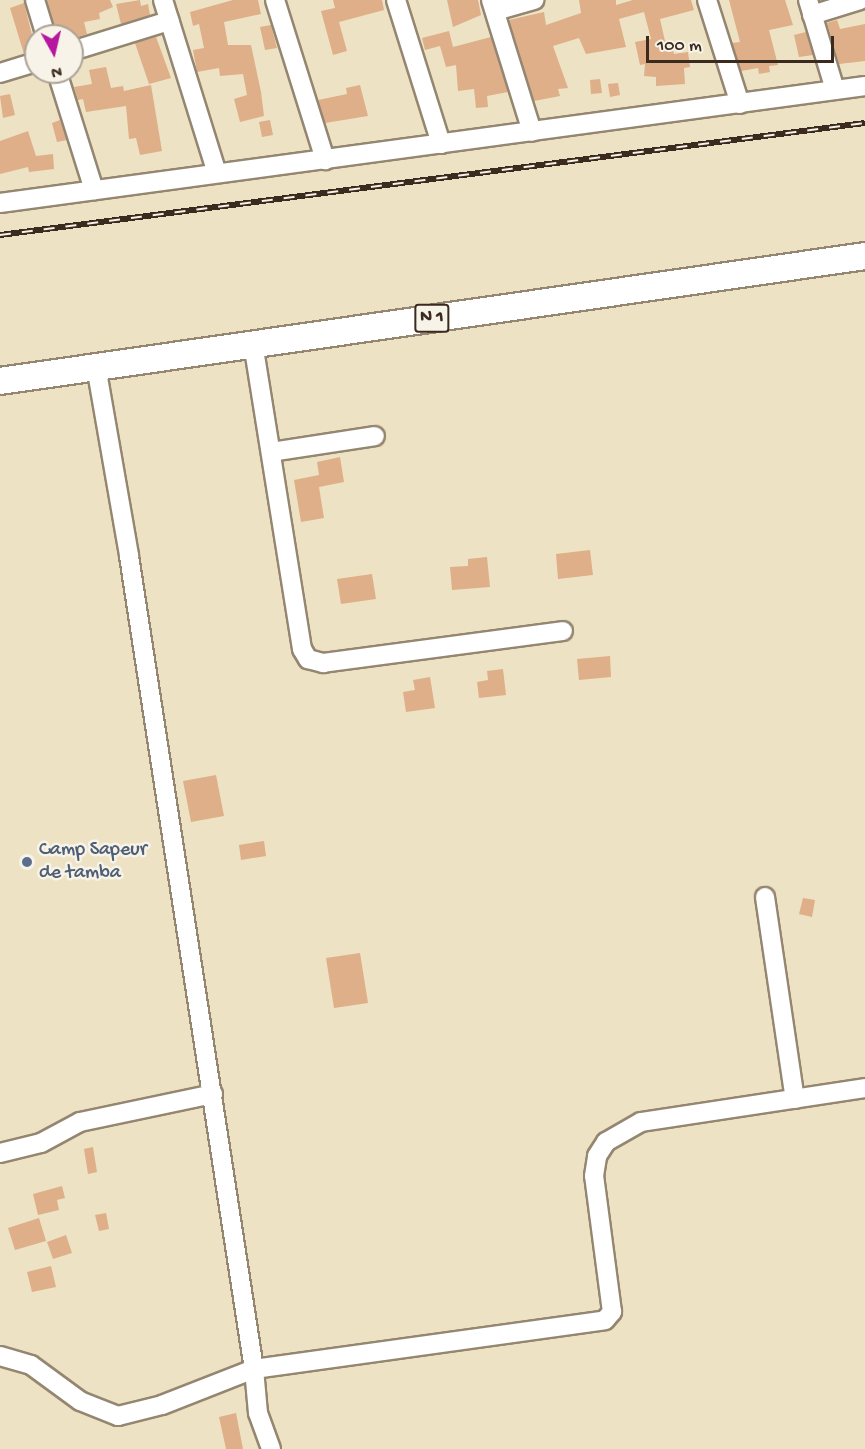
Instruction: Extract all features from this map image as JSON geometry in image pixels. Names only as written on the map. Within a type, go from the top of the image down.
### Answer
[{"type":"highway","name":"N 1","points":[[0,381],[865,256]]},
{"type":"street","points":[[35,0],[42,24]]},
{"type":"street","points":[[163,0],[217,173]]},
{"type":"street","points":[[275,0],[325,160]]},
{"type":"street","points":[[396,0],[441,144]]},
{"type":"street","points":[[532,132],[493,6],[534,0]]},
{"type":"street","points":[[707,0],[740,104]]},
{"type":"street","points":[[836,90],[810,7],[860,0]]},
{"type":"street","points":[[84,47],[169,21]]},
{"type":"street","points":[[0,73],[24,66]]},
{"type":"street","points":[[61,84],[94,190]]},
{"type":"street","points":[[0,203],[865,86]]},
{"type":"street","points":[[253,343],[302,649],[308,659],[323,663],[563,631]]},
{"type":"street","points":[[96,366],[213,1094],[254,1369],[258,1413],[270,1449]]},
{"type":"street","points":[[271,452],[375,436]]},
{"type":"street","points":[[765,897],[795,1099]]},
{"type":"street","points":[[0,1356],[31,1365],[80,1401],[118,1416],[162,1405],[254,1369],[605,1320],[612,1312],[594,1176],[597,1156],[606,1142],[641,1122],[865,1088]]},
{"type":"street","points":[[0,1153],[41,1143],[80,1122],[213,1094]]},
{"type":"building","points":[[47,0],[110,0],[113,7],[99,13],[100,19],[84,22],[87,34],[84,35],[84,24],[54,24]]},
{"type":"building","points":[[140,0],[141,6],[148,4],[150,15],[121,24],[116,4]]},
{"type":"building","points":[[233,0],[258,0],[261,14],[224,22],[228,45],[251,45],[261,92],[264,116],[240,122],[234,99],[247,95],[243,74],[220,76],[219,68],[197,72],[193,50],[204,48],[199,24],[193,26],[190,12]]},
{"type":"building","points":[[333,0],[382,0],[384,10],[339,22],[347,51],[333,55],[321,11],[335,8]]},
{"type":"building","points":[[447,0],[478,0],[481,15],[453,27]]},
{"type":"building","points":[[579,0],[616,0],[616,5],[633,0],[691,0],[694,10],[660,19],[665,41],[670,40],[674,54],[688,52],[690,67],[684,68],[685,84],[656,86],[656,77],[644,76],[645,64],[640,65],[635,42],[651,39],[644,12],[619,19],[626,47],[586,54],[579,38],[553,46],[568,88],[558,89],[560,96],[534,101],[509,20],[544,12],[546,25],[581,13]]},
{"type":"building","points":[[729,0],[785,0],[793,25],[769,30],[778,65],[769,66],[770,72],[759,74],[758,68],[741,71],[732,43],[740,42]]},
{"type":"building","points":[[24,3],[29,24],[24,24],[24,54],[10,8]]},
{"type":"building","points":[[837,20],[840,29],[865,24],[865,61],[839,64],[827,23]]},
{"type":"building","points":[[271,25],[277,48],[265,50],[260,27]]},
{"type":"building","points":[[449,31],[453,47],[491,37],[508,92],[487,96],[488,107],[476,108],[474,89],[458,91],[456,65],[446,67],[440,46],[425,50],[422,38]]},
{"type":"building","points":[[806,32],[813,55],[799,57],[794,35]]},
{"type":"building","points":[[156,37],[171,78],[149,84],[135,43]]},
{"type":"building","points":[[106,67],[111,88],[123,86],[124,91],[151,85],[162,151],[140,155],[136,138],[129,139],[126,106],[86,112],[83,99],[78,100],[74,87],[92,84],[89,70]]},
{"type":"building","points":[[600,79],[602,93],[591,94],[590,80]]},
{"type":"building","points":[[618,83],[620,95],[610,97],[608,84]]},
{"type":"building","points":[[360,85],[368,116],[325,123],[318,100],[347,94],[346,88]]},
{"type":"building","points":[[10,94],[15,115],[3,118],[0,96]]},
{"type":"building","points":[[60,120],[67,140],[57,142],[52,123]]},
{"type":"building","points":[[270,120],[273,135],[262,137],[259,122]]},
{"type":"building","points":[[28,131],[36,156],[53,154],[54,169],[29,172],[28,167],[0,174],[0,141]]},
{"type":"building","points":[[340,457],[344,482],[319,487],[324,518],[301,522],[294,480],[319,475],[317,462]]},
{"type":"building","points":[[590,550],[593,575],[558,579],[556,554]]},
{"type":"building","points":[[487,557],[490,587],[452,590],[450,567],[468,566],[468,559]]},
{"type":"building","points":[[372,574],[376,599],[341,604],[337,579]]},
{"type":"building","points":[[610,656],[611,677],[579,680],[577,659]]},
{"type":"building","points":[[503,669],[506,695],[479,698],[477,682],[488,680],[487,671]]},
{"type":"building","points":[[430,677],[435,708],[406,712],[403,692],[415,690],[413,680]]},
{"type":"building","points":[[216,775],[224,816],[191,822],[183,781]]},
{"type":"building","points":[[264,841],[266,856],[241,860],[239,845]]},
{"type":"building","points":[[803,898],[815,900],[812,917],[799,914]]},
{"type":"building","points":[[360,953],[368,1003],[334,1008],[326,958]]},
{"type":"building","points":[[93,1147],[97,1172],[88,1174],[84,1149]]},
{"type":"building","points":[[62,1186],[65,1198],[57,1200],[59,1210],[38,1215],[33,1194]]},
{"type":"building","points":[[106,1213],[109,1229],[99,1231],[95,1215]]},
{"type":"building","points":[[39,1218],[46,1241],[15,1250],[8,1228]]},
{"type":"building","points":[[66,1235],[72,1253],[53,1259],[47,1242]]},
{"type":"building","points":[[51,1266],[56,1287],[32,1292],[27,1272]]},
{"type":"building","points":[[236,1413],[243,1449],[226,1449],[219,1417]]},
{"type":"railway","points":[[0,235],[865,123]]},
{"type":"place","name":"Camp Sapeur de tamba","points":[[27,862]]}]
